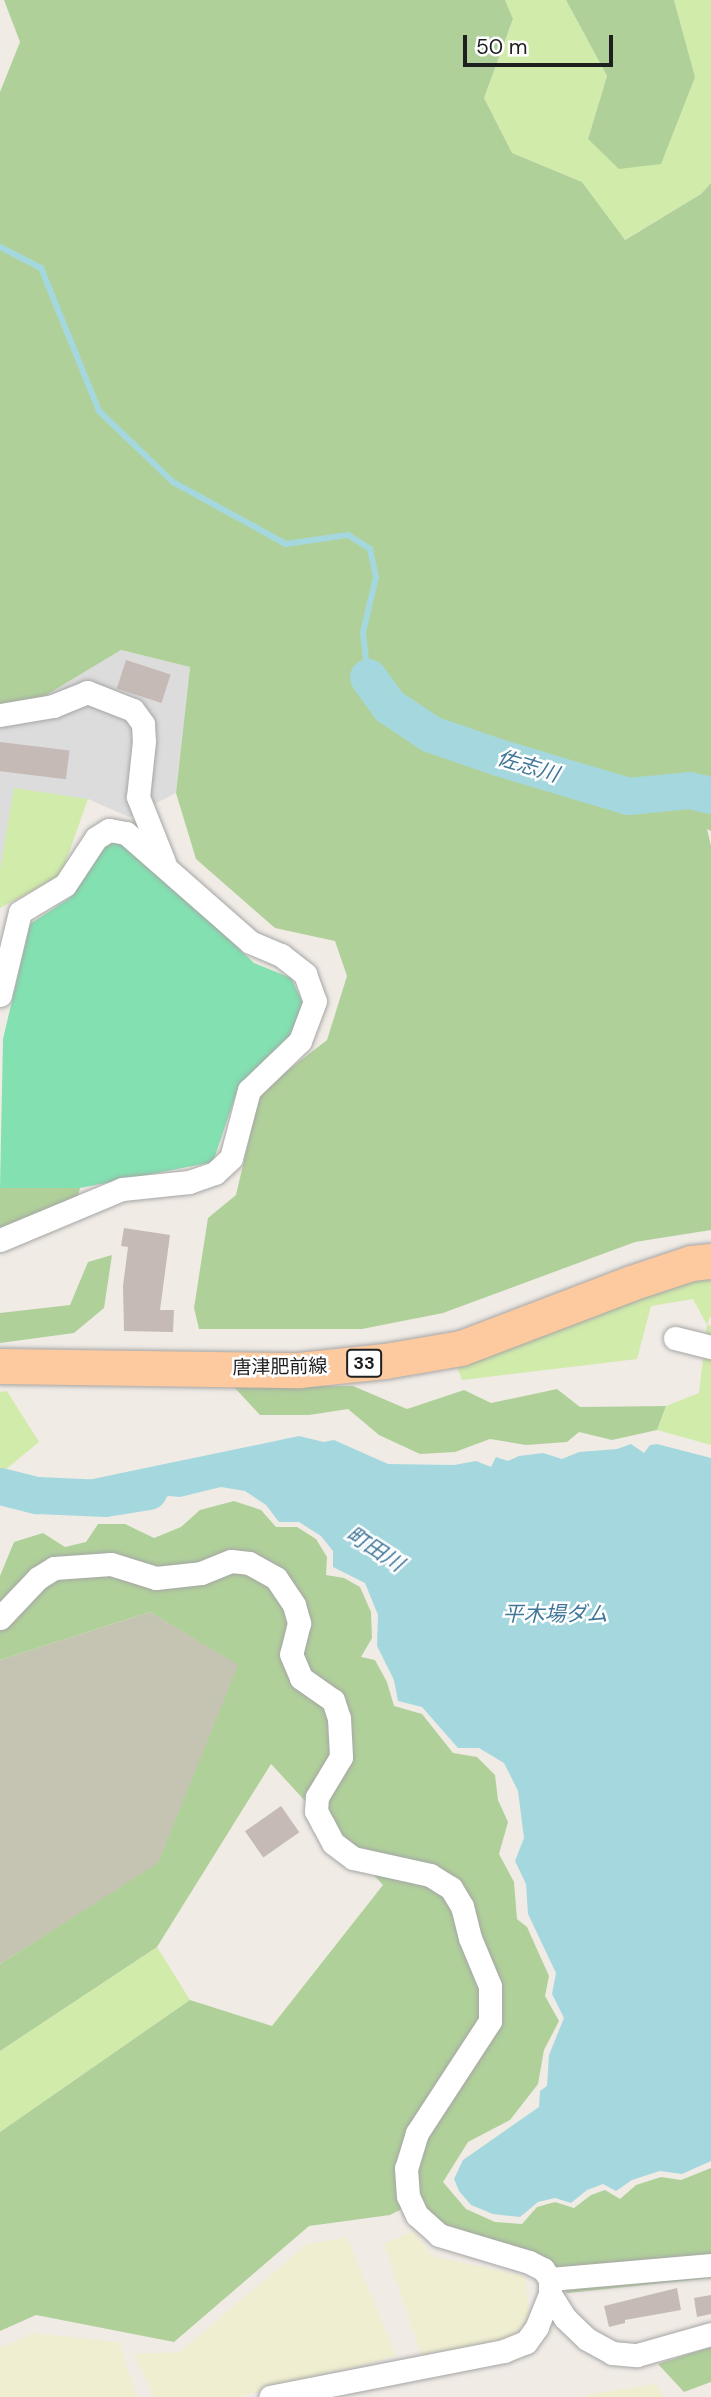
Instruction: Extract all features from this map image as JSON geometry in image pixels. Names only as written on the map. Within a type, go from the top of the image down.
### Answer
[{"type":"main road","name":"唐津肥前線","points":[[0,1366],[299,1370],[385,1361],[461,1348],[631,1283],[691,1263],[711,1261]]},
{"type":"street","points":[[0,715],[53,706],[87,692],[133,710],[142,724],[144,741],[138,797],[165,865]]},
{"type":"street","points":[[0,995],[20,912],[65,885],[96,838],[109,830],[126,833],[250,942],[281,955],[305,974],[315,1001],[300,1041],[249,1090],[231,1158],[215,1173],[189,1182],[121,1189],[0,1240]]},
{"type":"street","points":[[675,1338],[711,1348]]},
{"type":"street","points":[[0,1618],[38,1578],[54,1568],[111,1564],[156,1578],[201,1573],[231,1561],[249,1563],[276,1578],[294,1605],[299,1623],[291,1654],[300,1678],[333,1700],[339,1718],[341,1757],[317,1797],[316,1811],[333,1843],[354,1858],[430,1875],[451,1888],[462,1906],[470,1938],[490,1986],[489,2021],[417,2133],[406,2168],[408,2196],[417,2216],[439,2235],[529,2262],[543,2269],[565,2318],[587,2339],[612,2353],[637,2355],[711,2334]]},
{"type":"street","points":[[550,2287],[711,2265]]},
{"type":"street","points":[[270,2397],[504,2351],[526,2342],[537,2327],[550,2287]]},
{"type":"shaded area","points":[[121,650],[190,667],[176,793],[129,817],[88,799],[0,870],[0,705],[43,697]]},
{"type":"shaded area","points":[[150,1612],[239,1665],[158,1864],[0,1964],[0,1660]]},
{"type":"green space","points":[[4,0],[505,0],[513,19],[484,98],[512,153],[582,182],[625,240],[701,194],[711,183],[711,831],[707,829],[711,846],[711,1230],[635,1242],[443,1313],[362,1329],[199,1329],[194,1308],[208,1218],[236,1195],[260,1092],[327,1040],[347,976],[335,941],[275,928],[196,859],[176,793],[190,667],[121,650],[43,697],[0,705],[0,92],[20,42]]},
{"type":"green space","points":[[505,0],[566,0],[607,76],[588,139],[695,77],[674,0],[711,0],[711,183],[701,194],[624,240],[582,182],[512,153],[484,98],[513,20]]},
{"type":"green space","points":[[566,0],[674,0],[695,77],[661,164],[619,169],[588,139],[607,76]]},
{"type":"green space","points":[[14,788],[88,799],[61,875],[0,908],[0,870]]},
{"type":"green space","points":[[122,838],[254,963],[291,978],[307,1011],[289,1043],[238,1088],[213,1162],[80,1188],[0,1188],[3,1039],[30,924],[70,898],[105,847]]},
{"type":"green space","points":[[0,1188],[80,1188],[76,1204],[0,1233]]},
{"type":"green space","points":[[112,1255],[104,1308],[74,1333],[0,1343],[0,1313],[70,1305],[88,1262]]},
{"type":"green space","points":[[711,1276],[711,1316],[707,1324],[711,1326],[711,1445],[657,1430],[666,1406],[699,1393],[707,1325],[693,1299],[651,1306],[637,1359],[462,1380],[456,1363],[647,1293]]},
{"type":"green space","points":[[353,1386],[407,1409],[464,1390],[491,1403],[557,1389],[580,1407],[666,1406],[657,1430],[612,1440],[579,1432],[567,1442],[526,1445],[490,1439],[455,1452],[420,1454],[379,1435],[348,1409],[309,1415],[260,1415],[234,1387]]},
{"type":"green space","points":[[7,1391],[39,1442],[0,1474],[0,1392]]},
{"type":"green space","points":[[234,1501],[261,1510],[276,1527],[297,1527],[316,1539],[327,1557],[326,1575],[344,1578],[360,1587],[371,1612],[372,1638],[361,1657],[375,1660],[387,1682],[394,1706],[422,1714],[453,1753],[477,1757],[495,1775],[498,1800],[508,1822],[499,1854],[514,1882],[517,1919],[527,1927],[549,1976],[545,1996],[559,2021],[544,2050],[538,2084],[510,2120],[468,2142],[443,2182],[466,2209],[495,2222],[522,2224],[537,2207],[555,2202],[574,2208],[591,2195],[605,2190],[620,2199],[636,2185],[661,2177],[681,2180],[711,2168],[711,2278],[567,2293],[551,2261],[443,2229],[419,2200],[390,2215],[309,2226],[174,2342],[36,2315],[0,2331],[0,2132],[190,2000],[272,2026],[383,1885],[271,1764],[157,1947],[0,2051],[0,1964],[158,1863],[238,1665],[150,1612],[0,1660],[0,1576],[14,1542],[43,1533],[65,1547],[86,1542],[98,1524],[125,1524],[154,1538],[181,1527],[200,1510]]},
{"type":"green space","points":[[157,1947],[190,2000],[0,2132],[0,2051]]},
{"type":"green space","points":[[413,2231],[432,2256],[524,2276],[530,2315],[510,2342],[422,2357],[384,2244]]},
{"type":"green space","points":[[347,2237],[396,2356],[239,2397],[154,2397],[134,2354],[180,2352],[307,2244]]},
{"type":"green space","points":[[33,2333],[119,2342],[137,2397],[0,2397],[0,2348]]},
{"type":"green space","points":[[711,2347],[711,2382],[684,2392],[658,2364]]},
{"type":"green space","points":[[657,2384],[664,2397],[588,2397],[588,2394]]},
{"type":"water","name":"平木場ダム","points":[[299,1436],[324,1442],[334,1440],[388,1464],[454,1465],[476,1461],[491,1467],[496,1457],[508,1461],[519,1456],[543,1453],[562,1459],[579,1452],[617,1449],[631,1444],[644,1453],[650,1445],[657,1444],[711,1458],[711,2161],[682,2174],[660,2171],[632,2180],[616,2191],[603,2184],[587,2190],[571,2203],[555,2198],[538,2202],[520,2217],[493,2214],[471,2205],[459,2191],[454,2179],[463,2160],[539,2107],[540,2091],[547,2086],[549,2055],[564,2018],[552,1994],[556,1973],[528,1914],[526,1884],[515,1861],[524,1838],[518,1791],[504,1763],[479,1748],[458,1748],[422,1707],[398,1701],[394,1680],[377,1646],[378,1615],[365,1583],[333,1567],[333,1551],[321,1536],[299,1522],[279,1522],[266,1505],[245,1491],[221,1487],[180,1497],[169,1496],[159,1499],[151,1507],[130,1513],[99,1504],[102,1484],[83,1481]]},
{"type":"building","points":[[126,660],[171,675],[161,703],[117,689]]},
{"type":"building","points":[[0,742],[69,751],[66,779],[0,771]]},
{"type":"building","points":[[124,1228],[170,1235],[160,1310],[174,1310],[173,1332],[124,1331],[123,1286],[128,1247],[121,1246]]},
{"type":"building","points":[[281,1806],[299,1832],[263,1857],[245,1831]]},
{"type":"building","points":[[677,2288],[681,2310],[625,2320],[625,2323],[609,2327],[604,2306]]},
{"type":"building","points":[[711,2295],[711,2314],[697,2317],[694,2298]]},
{"type":"waterway","points":[[0,247],[41,268],[99,411],[173,482],[286,544],[348,535],[370,549],[376,577],[363,633],[368,677]]},
{"type":"waterway","name":"佐志川","points":[[368,677],[389,706],[431,734],[628,796],[689,790],[711,795]]},
{"type":"waterway","name":"町田川","points":[[0,1486],[37,1495],[105,1498],[148,1491]]}]
